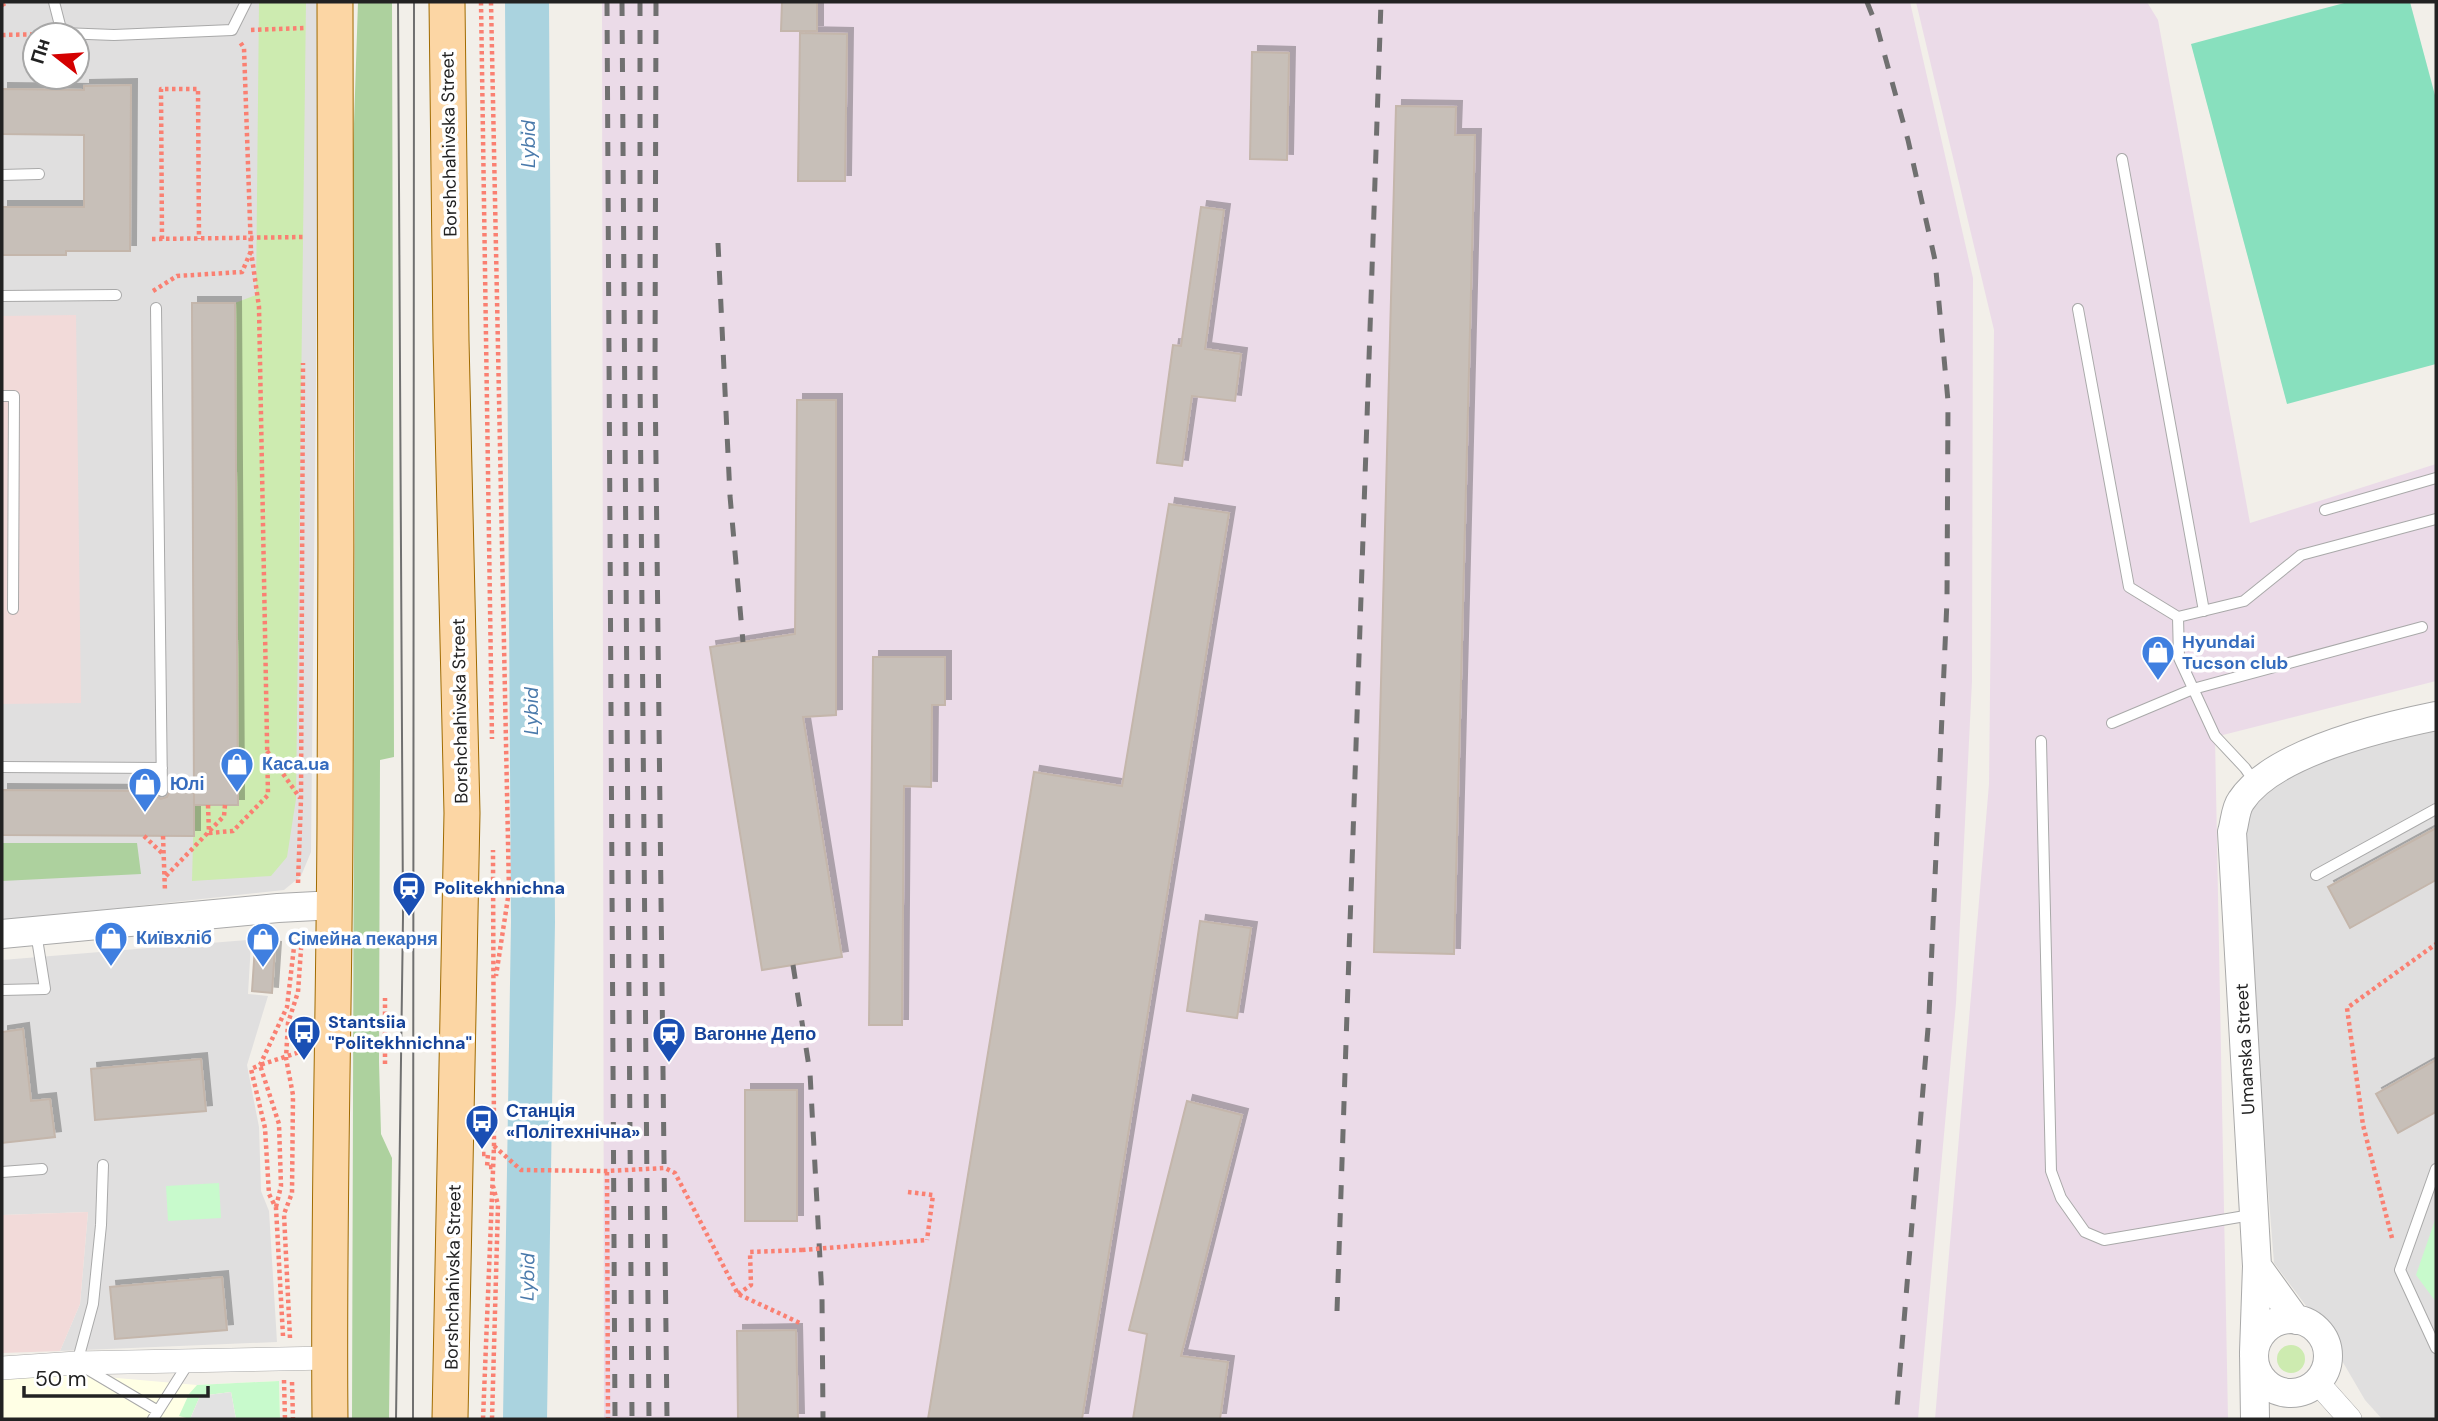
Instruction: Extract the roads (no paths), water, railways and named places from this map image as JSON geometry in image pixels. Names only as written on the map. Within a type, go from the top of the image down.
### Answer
[{"type":"main road","name":"Borshchahivska Street","points":[[447,2],[451,368],[463,813],[450,1419]]},
{"type":"main road","points":[[317,12],[312,906],[330,1076],[330,1419]]},
{"type":"street","points":[[2256,784],[2305,753],[2398,724],[2436,716]]},
{"type":"street","name":"Umanska Street","points":[[2255,1419],[2257,1266],[2232,832],[2239,803],[2256,784]]},
{"type":"street","points":[[2,933],[312,906]]},
{"type":"street","points":[[2257,1266],[2296,1320]]},
{"type":"street","points":[[2272,1419],[2278,1410],[2310,1387],[2327,1365],[2328,1352],[2324,1340],[2308,1323],[2285,1320],[2273,1323],[2257,1340],[2254,1363],[2258,1374],[2265,1384],[2276,1391],[2289,1394],[2310,1387]]},
{"type":"street","points":[[2,1368],[77,1363],[329,1358]]},
{"type":"street","points":[[2310,1387],[2350,1419]]},
{"type":"lane","points":[[54,2],[62,33],[114,35],[232,30],[246,2]]},
{"type":"lane","points":[[2122,159],[2204,611]]},
{"type":"lane","points":[[2,175],[39,174]]},
{"type":"lane","points":[[2,296],[116,295]]},
{"type":"lane","points":[[156,309],[162,791]]},
{"type":"lane","points":[[2078,309],[2129,587],[2178,617],[2244,601],[2301,555],[2436,519]]},
{"type":"lane","points":[[2,396],[14,396],[13,608]]},
{"type":"lane","points":[[2325,510],[2436,478]]},
{"type":"lane","points":[[2178,617],[2179,658],[2193,689],[2215,736],[2256,784]]},
{"type":"lane","points":[[2112,723],[2193,689],[2422,627]]},
{"type":"lane","points":[[2041,741],[2051,1171],[2061,1198],[2085,1232],[2104,1240],[2254,1214]]},
{"type":"lane","points":[[2,767],[162,768]]},
{"type":"lane","points":[[2316,874],[2436,809]]},
{"type":"lane","points":[[2,990],[45,989],[38,945]]},
{"type":"lane","points":[[103,1165],[101,1225],[93,1304],[77,1363],[156,1415],[189,1362]]},
{"type":"lane","points":[[2,1172],[43,1169]]},
{"type":"lane","points":[[2436,1170],[2400,1270],[2436,1348]]},
{"type":"waterway","name":"Lybid","points":[[525,1419],[533,922],[527,2]]},
{"type":"tram line","points":[[396,1419],[403,917],[398,2]]},
{"type":"tram line","points":[[413,1419],[414,2]]},
{"type":"railway","points":[[607,2],[615,1419]]},
{"type":"railway","points":[[622,2],[632,1419]]},
{"type":"railway","points":[[640,2],[640,376],[649,1419]]},
{"type":"railway","points":[[656,2],[655,375],[667,1419]]},
{"type":"railway","points":[[1337,1311],[1381,2]]},
{"type":"railway","points":[[1867,2],[1877,27],[1908,140],[1935,260],[1948,401],[1947,600],[1929,1016],[1896,1419]]},
{"type":"railway","points":[[718,243],[730,496],[743,642]]},
{"type":"railway","points":[[793,965],[810,1073],[822,1297],[823,1419]]},
{"type":"place","name":"Hyundai Tucson club","points":[[2158,682]]},
{"type":"place","name":"Каса.ua","points":[[237,794]]},
{"type":"place","name":"Юлі","points":[[145,814]]},
{"type":"place","name":"Politekhnichna","points":[[409,918]]},
{"type":"place","name":"Київхліб","points":[[111,968]]},
{"type":"place","name":"Сімейна пекарня","points":[[263,969]]},
{"type":"place","name":"Stantsiia \"Politekhnichna\"","points":[[304,1062]]},
{"type":"place","name":"Вагонне Депо","points":[[669,1064]]},
{"type":"place","name":"Станція «Політехнічна»","points":[[482,1151]]}]
